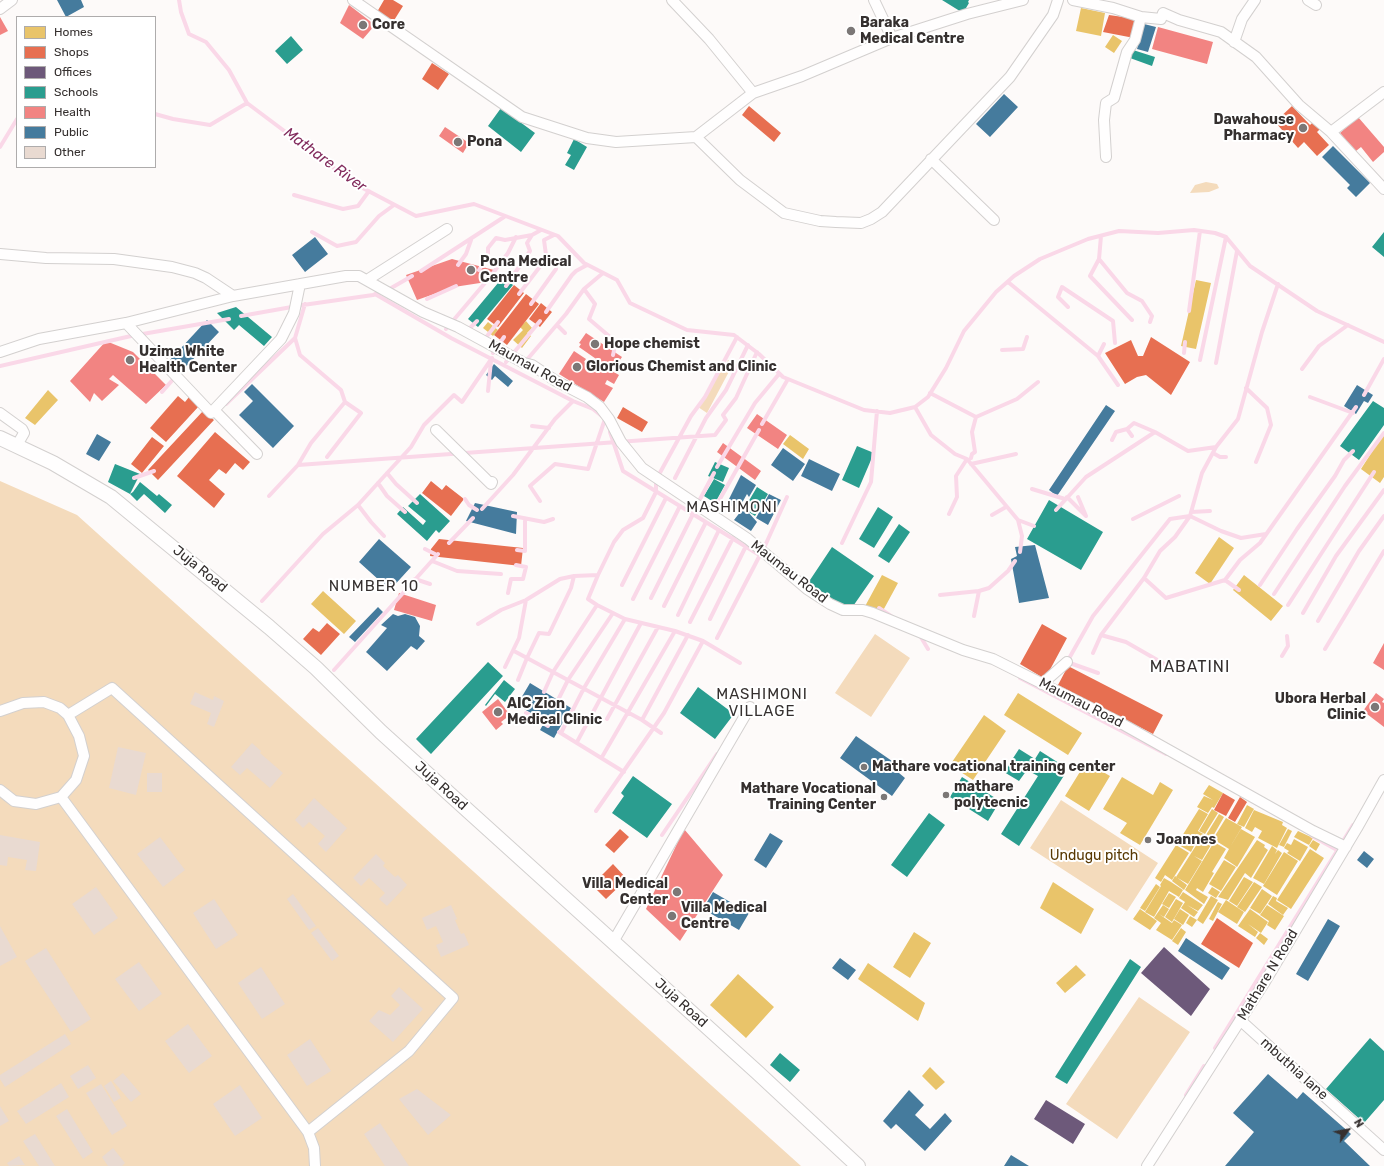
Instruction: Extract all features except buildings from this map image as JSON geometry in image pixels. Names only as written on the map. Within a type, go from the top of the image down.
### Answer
[{"type":"main road","name":"Juja Road","points":[[0,438],[54,462],[111,497],[220,585],[316,668],[380,732],[858,1166]]},
{"type":"street","points":[[0,9],[12,0]]},
{"type":"street","points":[[353,0],[522,117],[587,138],[616,142],[696,137],[753,93],[802,76],[892,38],[967,14],[1023,0]]},
{"type":"street","points":[[672,0],[709,39],[753,93]]},
{"type":"street","points":[[874,0],[892,38]]},
{"type":"street","points":[[696,137],[740,180],[784,212],[820,221],[860,223],[871,219],[882,212],[1010,77],[1024,59],[1053,15],[1058,0]]},
{"type":"street","points":[[1073,0],[1114,4],[1141,17],[1161,19],[1162,13],[1179,20],[1221,32],[1256,58],[1299,105],[1331,132],[1384,189]]},
{"type":"street","points":[[1234,42],[1242,19],[1255,0]]},
{"type":"street","points":[[1106,157],[1104,120],[1106,103],[1114,98],[1127,52],[1135,40],[1141,17]]},
{"type":"street","points":[[1331,132],[1384,92]]},
{"type":"street","points":[[931,159],[994,220]]},
{"type":"street","points":[[0,352],[38,339],[126,323],[233,296],[346,276],[363,278],[447,229]]},
{"type":"street","points":[[0,254],[46,258],[114,259],[172,267],[195,273],[206,278],[233,296]]},
{"type":"street","name":"Maumau Road","points":[[363,278],[423,312],[458,327],[524,363],[532,365],[556,381],[587,397],[600,407],[609,419],[621,442],[642,468],[748,539],[807,588],[830,604],[843,610],[864,610],[873,613],[964,650],[993,659],[1117,721],[1313,831],[1346,847]]},
{"type":"street","points":[[126,323],[211,413],[281,339],[294,313],[300,284]]},
{"type":"street","points":[[214,410],[257,454]]},
{"type":"street","points":[[0,413],[22,429],[24,433],[17,445]]},
{"type":"street","points":[[436,430],[491,484],[492,482]]},
{"type":"street","points":[[1042,684],[1067,662]]},
{"type":"street","points":[[68,715],[112,688],[453,998],[409,1051],[308,1132]]},
{"type":"street","points":[[0,712],[23,703],[44,702],[60,708],[68,715],[79,736],[84,756],[76,780],[61,797],[36,804],[14,801],[0,790]]},
{"type":"street","points":[[613,942],[750,706]]},
{"type":"street","name":"Mathare N Road","points":[[1147,1166],[1240,1020],[1346,847],[1384,780]]},
{"type":"street","points":[[61,797],[308,1132],[314,1148],[315,1166]]},
{"type":"street","name":"mbuthia lane","points":[[1240,1020],[1384,1150]]},
{"type":"green space","points":[[1206,182],[1217,184],[1219,188],[1209,192],[1190,193],[1195,185]]},
{"type":"green space","points":[[728,360],[733,364],[707,413],[698,407]]},
{"type":"green space","points":[[0,481],[77,515],[801,1166],[0,1166]]},
{"type":"green space","points":[[875,634],[910,658],[871,717],[835,693]]},
{"type":"green space","name":"Undugu pitch","points":[[1061,800],[1158,863],[1127,911],[1030,848]]},
{"type":"green space","points":[[1139,997],[1190,1032],[1117,1139],[1066,1104]]},
{"type":"waterway","points":[[179,0],[181,12],[189,34],[206,42],[229,70],[247,103]]},
{"type":"waterway","name":"Mathare River","points":[[156,114],[173,119],[210,125],[247,103],[355,184],[416,216],[474,204],[558,236],[584,263],[617,280],[630,303],[687,330],[734,335],[759,354],[783,377],[864,410],[890,413],[915,407],[928,397],[946,368],[964,331],[996,292],[1014,276],[1040,259],[1088,239],[1119,231],[1158,233],[1194,230],[1215,233],[1226,237],[1250,266],[1317,311],[1384,342]]},
{"type":"waterway","name":"Mathare River","points":[[0,147],[16,121]]},
{"type":"waterway","points":[[294,195],[343,209],[358,206],[369,191]]},
{"type":"waterway","points":[[312,232],[337,246],[356,242],[379,216],[394,205]]},
{"type":"waterway","points":[[421,271],[504,217]]},
{"type":"waterway","points":[[479,270],[488,256],[488,248],[496,238],[505,240],[532,235],[541,230]]},
{"type":"waterway","points":[[1189,311],[1200,231]]},
{"type":"waterway","points":[[506,286],[530,251],[527,243],[532,235]]},
{"type":"waterway","points":[[519,294],[545,260],[546,255],[544,240],[554,235]]},
{"type":"waterway","points":[[1101,236],[1099,259],[1127,293],[1142,301],[1152,316],[1150,322]]},
{"type":"waterway","points":[[446,329],[490,277],[508,253],[516,237]]},
{"type":"waterway","points":[[1200,360],[1226,237]]},
{"type":"waterway","points":[[458,265],[466,254],[471,240]]},
{"type":"waterway","points":[[1216,363],[1237,251]]},
{"type":"waterway","points":[[531,304],[556,269],[556,264],[546,257]]},
{"type":"waterway","points":[[1099,259],[1090,276],[1132,320]]},
{"type":"waterway","points":[[546,312],[572,275],[587,265]]},
{"type":"waterway","points":[[525,362],[566,314],[584,289],[603,273]]},
{"type":"waterway","points":[[241,316],[373,295],[386,291],[412,276]]},
{"type":"waterway","points":[[1008,282],[1098,356],[1104,344]]},
{"type":"waterway","points":[[1056,510],[1086,477],[1155,432],[1188,451],[1216,447],[1238,419],[1262,332],[1278,284]]},
{"type":"waterway","points":[[427,299],[456,286]]},
{"type":"waterway","points":[[1068,307],[1058,297],[1062,287],[1113,321],[1115,343]]},
{"type":"waterway","points":[[584,289],[595,304],[589,319],[616,342],[613,355]]},
{"type":"waterway","points":[[375,294],[451,338],[573,401],[593,409],[603,417]]},
{"type":"waterway","points":[[226,404],[295,338],[305,304]]},
{"type":"waterway","points":[[0,366],[131,336],[229,319]]},
{"type":"waterway","points":[[469,329],[477,321]]},
{"type":"waterway","points":[[506,362],[540,321]]},
{"type":"waterway","points":[[484,340],[498,322]]},
{"type":"waterway","points":[[557,325],[565,333]]},
{"type":"waterway","points":[[1302,369],[1319,346],[1348,325]]},
{"type":"waterway","points":[[493,353],[504,337]]},
{"type":"waterway","points":[[478,624],[501,610],[526,600],[560,579],[574,576],[598,575],[614,542],[623,530],[643,518],[656,492],[656,480],[691,416],[705,397],[737,337]]},
{"type":"waterway","points":[[1002,350],[1023,349],[1027,337]]},
{"type":"waterway","points":[[269,496],[298,465],[311,443],[345,402],[341,390],[300,355],[295,338]]},
{"type":"waterway","points":[[1184,353],[1185,342]]},
{"type":"waterway","points":[[675,478],[706,418],[726,390],[748,345]]},
{"type":"waterway","points":[[298,465],[715,435],[726,420],[723,415],[736,398],[757,352]]},
{"type":"waterway","points":[[1098,356],[1118,385]]},
{"type":"waterway","points":[[262,601],[323,534],[358,505],[411,447],[424,425],[454,395],[462,402],[492,358]]},
{"type":"waterway","points":[[1364,395],[1384,359]]},
{"type":"waterway","points":[[488,391],[491,361]]},
{"type":"waterway","points":[[717,467],[755,403],[779,374]]},
{"type":"waterway","points":[[162,392],[176,376]]},
{"type":"waterway","points":[[762,424],[788,379]]},
{"type":"waterway","points":[[930,393],[976,417],[1017,399],[1038,382]]},
{"type":"waterway","points":[[1246,388],[1267,408],[1271,425],[1256,462]]},
{"type":"waterway","points":[[1310,397],[1353,413]]},
{"type":"waterway","points":[[482,509],[513,475],[555,419],[573,401]]},
{"type":"waterway","points":[[327,457],[361,413],[345,402]]},
{"type":"waterway","points":[[915,407],[931,435],[955,454],[967,459],[1018,520],[1022,536],[1020,552]]},
{"type":"waterway","points":[[1144,578],[1166,598],[1225,580],[1240,560],[1260,543],[1356,407]]},
{"type":"waterway","points":[[842,543],[871,482],[877,411]]},
{"type":"waterway","points":[[971,458],[972,454],[975,452],[972,432],[976,417]]},
{"type":"waterway","points":[[540,501],[530,486],[555,464],[588,469],[605,419]]},
{"type":"waterway","points":[[1112,440],[1116,432],[1127,429],[1134,423],[1155,432]]},
{"type":"waterway","points":[[532,426],[549,428]]},
{"type":"waterway","points":[[1127,429],[1132,436]]},
{"type":"waterway","points":[[712,513],[759,430]]},
{"type":"waterway","points":[[610,432],[623,471],[761,556]]},
{"type":"waterway","points":[[1274,594],[1345,486],[1384,433]]},
{"type":"waterway","points":[[1093,653],[1101,635],[1144,578],[1160,551],[1175,537],[1190,516],[1202,473],[1216,447]]},
{"type":"waterway","points":[[1260,585],[1297,529],[1335,476],[1344,460],[1353,451]]},
{"type":"waterway","points":[[1213,453],[1220,457],[1226,457]]},
{"type":"waterway","points":[[971,464],[1016,454]]},
{"type":"waterway","points":[[949,514],[957,497],[956,476],[967,459]]},
{"type":"waterway","points":[[134,478],[154,471]]},
{"type":"waterway","points":[[1288,605],[1374,472]]},
{"type":"waterway","points":[[387,473],[396,484],[417,503]]},
{"type":"waterway","points":[[699,501],[714,473]]},
{"type":"waterway","points":[[378,483],[387,496],[405,512]]},
{"type":"waterway","points":[[1032,489],[1065,499]]},
{"type":"waterway","points":[[1303,613],[1336,556],[1384,490]]},
{"type":"waterway","points":[[1133,519],[1179,496]]},
{"type":"waterway","points":[[764,548],[787,497]]},
{"type":"waterway","points":[[1067,497],[1086,516],[1078,497]]},
{"type":"waterway","points":[[622,585],[666,498]]},
{"type":"waterway","points":[[465,499],[469,505],[477,510]]},
{"type":"waterway","points":[[358,505],[384,536]]},
{"type":"waterway","points":[[633,599],[680,506]]},
{"type":"waterway","points":[[992,515],[1006,507]]},
{"type":"waterway","points":[[1191,512],[1210,511]]},
{"type":"waterway","points":[[651,598],[693,514]]},
{"type":"waterway","points":[[513,516],[544,522],[553,519]]},
{"type":"waterway","points":[[1098,673],[1067,662],[1093,616],[1170,519],[1190,516],[1221,531],[1241,538],[1266,534]]},
{"type":"waterway","points":[[1318,621],[1359,551],[1384,516]]},
{"type":"waterway","points":[[449,543],[473,518]]},
{"type":"waterway","points":[[517,550],[525,551],[525,520]]},
{"type":"waterway","points":[[1018,520],[1034,526]]},
{"type":"waterway","points":[[664,606],[706,522]]},
{"type":"waterway","points":[[678,615],[719,530]]},
{"type":"waterway","points":[[690,622],[733,538]]},
{"type":"waterway","points":[[710,619],[746,546]]},
{"type":"waterway","points":[[425,549],[435,554]]},
{"type":"waterway","points":[[1325,649],[1384,551]]},
{"type":"waterway","points":[[334,670],[438,554]]},
{"type":"waterway","points":[[717,638],[760,555]]},
{"type":"waterway","points":[[432,561],[457,571],[501,574]]},
{"type":"waterway","points":[[974,616],[979,591],[989,588],[1008,571],[1015,561]]},
{"type":"waterway","points":[[508,593],[511,579],[523,579],[526,567],[516,565]]},
{"type":"waterway","points":[[598,575],[588,599],[597,605],[625,619],[675,631],[703,641],[740,663]]},
{"type":"waterway","points":[[518,680],[539,633],[549,634],[571,588],[574,576]]},
{"type":"waterway","points":[[414,581],[415,579],[430,584]]},
{"type":"waterway","points":[[1225,580],[1239,590]]},
{"type":"waterway","points":[[940,595],[979,591]]},
{"type":"waterway","points":[[505,667],[519,638],[526,600]]},
{"type":"waterway","points":[[544,692],[553,672],[597,605]]},
{"type":"waterway","points":[[879,608],[891,616]]},
{"type":"waterway","points":[[558,700],[568,680],[613,613]]},
{"type":"waterway","points":[[561,733],[584,688],[625,619]]},
{"type":"waterway","points":[[577,742],[641,623]]},
{"type":"waterway","points":[[607,719],[658,627]]},
{"type":"waterway","points":[[602,757],[675,631]]},
{"type":"waterway","points":[[919,634],[928,649]]},
{"type":"waterway","points":[[642,720],[688,635]]},
{"type":"waterway","points":[[1101,635],[1126,642],[1166,665]]},
{"type":"waterway","points":[[1282,656],[1288,646],[1287,636]]},
{"type":"waterway","points":[[596,811],[664,713],[703,641]]},
{"type":"waterway","points":[[514,651],[642,720],[661,733]]},
{"type":"waterway","points":[[1020,678],[1166,754]]},
{"type":"waterway","points":[[526,713],[548,726]]},
{"type":"waterway","points":[[559,732],[624,772]]},
{"type":"waterway","points":[[662,835],[717,754]]},
{"type":"waterway","points":[[1215,1048],[1353,825]]},
{"type":"waterway","points":[[1312,836],[1337,850]]},
{"type":"waterway","points":[[1186,1095],[1204,1066]]},
{"type":"place","name":"Core","points":[[363,25]]},
{"type":"place","name":"Baraka Medical Centre","points":[[851,31]]},
{"type":"place","name":"Dawahouse Pharmacy","points":[[1303,128]]},
{"type":"place","name":"Pona","points":[[458,142]]},
{"type":"place","name":"Pona Medical Centre","points":[[471,270]]},
{"type":"place","name":"Hope chemist","points":[[595,344]]},
{"type":"place","name":"Uzima White Health Center","points":[[130,360]]},
{"type":"place","name":"Glorious Chemist and Clinic","points":[[577,367]]},
{"type":"place","name":"Ubora Herbal Clinic","points":[[1375,707]]},
{"type":"place","name":"AIC Zion Medical Clinic","points":[[498,712]]},
{"type":"place","name":"Mathare vocational training center","points":[[864,767]]},
{"type":"place","name":"mathare polytecnic","points":[[946,795]]},
{"type":"place","name":"Mathare Vocational Training Center","points":[[884,797]]},
{"type":"place","name":"Joannes","points":[[1148,840]]},
{"type":"place","name":"Villa Medical Center","points":[[677,892]]},
{"type":"place","name":"Villa Medical Centre","points":[[672,916]]},
{"type":"district","name":"MASHIMONI","points":[[732,508]]},
{"type":"district","name":"NUMBER 10","points":[[374,587]]},
{"type":"district","name":"MABATINI","points":[[1190,667]]},
{"type":"district","name":"MASHIMONI VILLAGE","points":[[762,704]]}]
